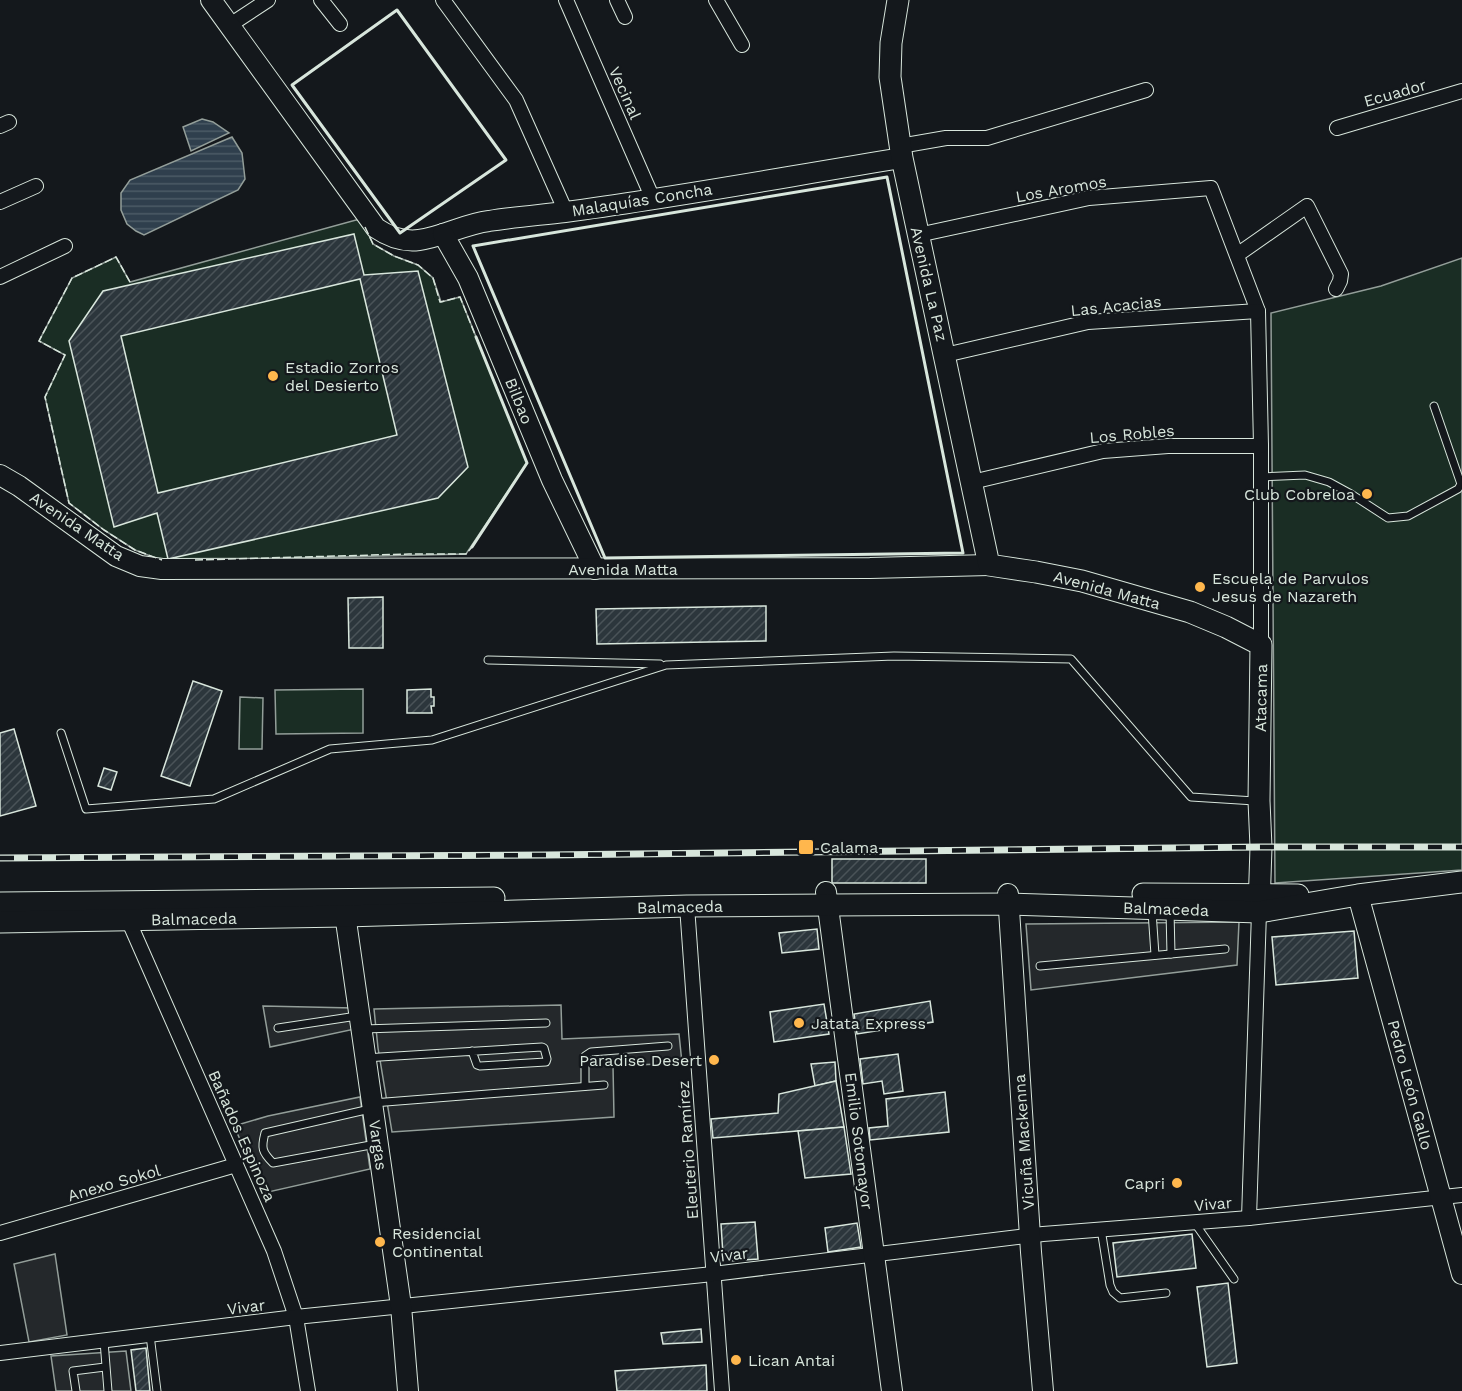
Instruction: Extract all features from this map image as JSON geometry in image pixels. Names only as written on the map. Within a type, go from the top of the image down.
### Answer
[{"type":"main road","name":"Avenida La Paz","points":[[898,0],[891,43],[890,77],[901,152],[989,565]]},
{"type":"main road","name":"Avenida Matta","points":[[989,565],[1082,580],[1190,612],[1262,645]]},
{"type":"main road","name":"Atacama","points":[[1259,903],[1262,645]]},
{"type":"main road","name":"Balmaceda","points":[[1008,899],[1161,909],[1358,895],[1462,882]]},
{"type":"main road","name":"Balmaceda","points":[[0,922],[124,911],[827,898],[1259,903]]},
{"type":"main road","name":"Balmaceda","points":[[344,908],[687,906],[827,898]]},
{"type":"main road","name":"Balmaceda","points":[[0,903],[124,911]]},
{"type":"street","points":[[211,0],[230,25],[268,0]]},
{"type":"street","points":[[321,0],[340,24]]},
{"type":"street","points":[[443,0],[516,100],[566,212]]},
{"type":"street","name":"Vecinal","points":[[566,0],[653,199]]},
{"type":"street","points":[[617,0],[625,17]]},
{"type":"street","points":[[716,0],[742,45]]},
{"type":"street","name":"Malaquías Concha","points":[[230,25],[376,228],[400,240],[418,240],[487,221],[653,199],[901,152]]},
{"type":"street","points":[[901,152],[946,138],[987,138],[1146,90]]},
{"type":"street","name":"Ecuador","points":[[1337,128],[1462,91]]},
{"type":"street","points":[[0,202],[36,186]]},
{"type":"street","name":"Los Aromos","points":[[918,235],[1089,198],[1211,188]]},
{"type":"street","name":"Atacama","points":[[1211,188],[1258,311],[1262,645]]},
{"type":"street","points":[[1237,255],[1307,206],[1341,274],[1336,289]]},
{"type":"street","name":"Bilbao","points":[[443,234],[468,278],[552,480],[595,569]]},
{"type":"street","points":[[0,277],[65,246]]},
{"type":"street","name":"Las Acacias","points":[[945,355],[1089,322],[1258,311]]},
{"type":"street","name":"Los Robles","points":[[972,482],[1102,451],[1168,446],[1261,446]]},
{"type":"street","name":"Avenida Matta","points":[[0,475],[19,486],[116,556],[151,568],[173,570],[595,569],[989,565]]},
{"type":"street","name":"Pedro León Gallo","points":[[1358,895],[1462,1274]]},
{"type":"street","name":"Emilio Sotomayor","points":[[827,898],[892,1391]]},
{"type":"street","name":"Vicuña Mackenna","points":[[1008,899],[1030,1236],[1043,1391]]},
{"type":"street","name":"Atacama","points":[[1249,1218],[1259,903]]},
{"type":"street","name":"Eleuterio Ramírez","points":[[687,906],[722,1391]]},
{"type":"street","name":"Vargas","points":[[344,908],[401,1306],[408,1391]]},
{"type":"street","name":"Bañados Espinoza","points":[[124,911],[274,1251],[296,1317],[308,1391]]},
{"type":"street","name":"Anexo Sokol","points":[[0,1233],[236,1165]]},
{"type":"street","name":"Vivar","points":[[0,1353],[46,1343],[104,1341],[296,1317],[713,1274],[873,1253],[1030,1236],[1249,1218],[1462,1195]]},
{"type":"lane","points":[[1261,477],[1305,475],[1329,482],[1389,518],[1408,516],[1458,489],[1461,484],[1434,406]]},
{"type":"lane","points":[[488,660],[666,665],[894,656],[1071,659],[1191,797],[1259,801]]},
{"type":"lane","points":[[61,733],[86,809],[214,799],[330,749],[432,740],[666,665]]},
{"type":"lane","points":[[1161,909],[1171,954]]},
{"type":"lane","points":[[1155,955],[1161,909]]},
{"type":"lane","points":[[1040,966],[1225,949]]},
{"type":"lane","points":[[278,1028],[361,1022],[546,1023]]},
{"type":"lane","points":[[585,1086],[585,1056],[591,1052],[668,1046]]},
{"type":"lane","points":[[366,1058],[472,1051],[542,1047],[547,1059],[546,1062],[480,1066],[477,1065],[472,1051]]},
{"type":"lane","points":[[378,1143],[273,1163],[265,1155],[262,1144],[265,1132],[372,1106],[604,1085]]},
{"type":"lane","points":[[1194,1222],[1234,1279]]},
{"type":"lane","points":[[1101,1229],[1110,1285],[1119,1298],[1166,1293]]},
{"type":"lane","points":[[150,1335],[157,1391]]},
{"type":"lane","points":[[104,1341],[108,1391]]},
{"type":"lane","points":[[76,1391],[73,1371],[105,1367]]},
{"type":"green space","name":"Estadio Zorros del Desierto","points":[[362,220],[373,244],[394,256],[418,265],[433,278],[441,302],[460,297],[527,463],[466,554],[163,561],[135,550],[69,503],[45,397],[65,355],[39,341],[72,278],[116,257],[130,282]]},
{"type":"green space","name":"Club Cobreloa","points":[[1462,258],[1462,870],[1275,883],[1271,313],[1381,286]]},
{"type":"green space","points":[[363,689],[363,733],[276,734],[275,690]]},
{"type":"green space","points":[[240,697],[263,698],[262,749],[239,749]]},
{"type":"shaded area","points":[[1239,922],[1237,965],[1031,990],[1026,924]]},
{"type":"shaded area","points":[[561,1005],[562,1039],[679,1034],[682,1063],[613,1066],[614,1117],[392,1132],[374,1009]]},
{"type":"shaded area","points":[[263,1006],[353,1008],[355,1029],[270,1047]]},
{"type":"shaded area","points":[[360,1097],[370,1169],[264,1193],[234,1126],[268,1116]]},
{"type":"shaded area","points":[[55,1254],[67,1335],[29,1342],[14,1264]]},
{"type":"shaded area","points":[[126,1351],[131,1391],[56,1391],[51,1356]]},
{"type":"water","points":[[202,119],[213,122],[229,133],[191,151],[183,127]]},
{"type":"water","points":[[232,137],[242,153],[245,179],[238,190],[144,235],[127,224],[121,210],[121,193],[130,180]]},
{"type":"building","points":[[354,234],[364,275],[418,271],[468,467],[438,498],[168,559],[157,513],[114,527],[69,341],[103,291]],"holes":[[[360,279],[397,435],[158,493],[121,336]]]},
{"type":"building","points":[[383,597],[383,648],[349,648],[348,598]]},
{"type":"building","points":[[766,606],[766,641],[597,644],[596,609]]},
{"type":"building","points":[[193,681],[222,691],[190,786],[161,776]]},
{"type":"building","points":[[431,689],[431,697],[434,697],[434,706],[431,706],[432,713],[407,713],[407,690]]},
{"type":"building","points":[[14,729],[36,806],[0,816],[0,733]]},
{"type":"building","points":[[104,768],[117,772],[111,790],[98,786]]},
{"type":"building","points":[[832,859],[926,859],[926,883],[832,883]]},
{"type":"building","points":[[817,929],[819,949],[782,953],[779,933]]},
{"type":"building","points":[[1354,931],[1358,978],[1276,985],[1272,937]]},
{"type":"building","points":[[930,1001],[933,1022],[857,1034],[854,1014]]},
{"type":"building","name":"Jatata Express","points":[[824,1004],[829,1034],[774,1042],[770,1012]]},
{"type":"building","points":[[898,1054],[903,1091],[884,1094],[882,1081],[863,1084],[860,1059]]},
{"type":"building","points":[[835,1062],[836,1081],[815,1086],[811,1064]]},
{"type":"building","points":[[836,1081],[844,1127],[713,1138],[711,1119],[778,1113],[779,1094]]},
{"type":"building","points":[[945,1092],[949,1132],[870,1140],[869,1128],[888,1126],[886,1099]]},
{"type":"building","points":[[844,1127],[851,1174],[805,1178],[798,1131]]},
{"type":"building","points":[[755,1222],[758,1259],[729,1261],[723,1255],[721,1224]]},
{"type":"building","points":[[857,1223],[861,1247],[828,1252],[825,1228]]},
{"type":"building","points":[[1192,1234],[1196,1268],[1117,1277],[1113,1243]]},
{"type":"building","points":[[1228,1283],[1237,1363],[1207,1367],[1197,1287]]},
{"type":"building","points":[[701,1329],[702,1342],[663,1344],[661,1333]]},
{"type":"building","points":[[146,1348],[150,1391],[136,1391],[131,1350]]},
{"type":"building","points":[[706,1365],[707,1391],[617,1391],[615,1371]]},
{"type":"railway","points":[[0,858],[1462,847]]},
{"type":"fence","points":[[365,227],[373,244],[394,256],[418,265],[433,278],[440,302],[460,297],[476,337]]},
{"type":"fence","points":[[130,282],[116,257],[72,278],[39,341],[65,355],[45,397],[69,503],[135,550],[162,560]]},
{"type":"fence","points":[[195,560],[466,554],[472,547]]},
{"type":"wall","points":[[397,10],[506,160],[400,233],[292,85],[397,10]]},
{"type":"wall","points":[[887,177],[963,553],[605,558],[473,246],[887,177]]},
{"type":"wall","points":[[472,547],[527,463],[476,337]]},
{"type":"place","name":"Estadio Zorros del Desierto","points":[[273,376]]},
{"type":"place","name":"Club Cobreloa","points":[[1367,494]]},
{"type":"place","name":"Escuela de Parvulos Jesus de Nazareth","points":[[1200,587]]},
{"type":"place","name":"Calama","points":[[806,847]]},
{"type":"place","name":"Jatata Express","points":[[799,1023]]},
{"type":"place","name":"Paradise Desert","points":[[714,1060]]},
{"type":"place","name":"Capri","points":[[1177,1183]]},
{"type":"place","name":"Residencial Continental","points":[[380,1242]]},
{"type":"place","name":"Lican Antai","points":[[736,1360]]}]
